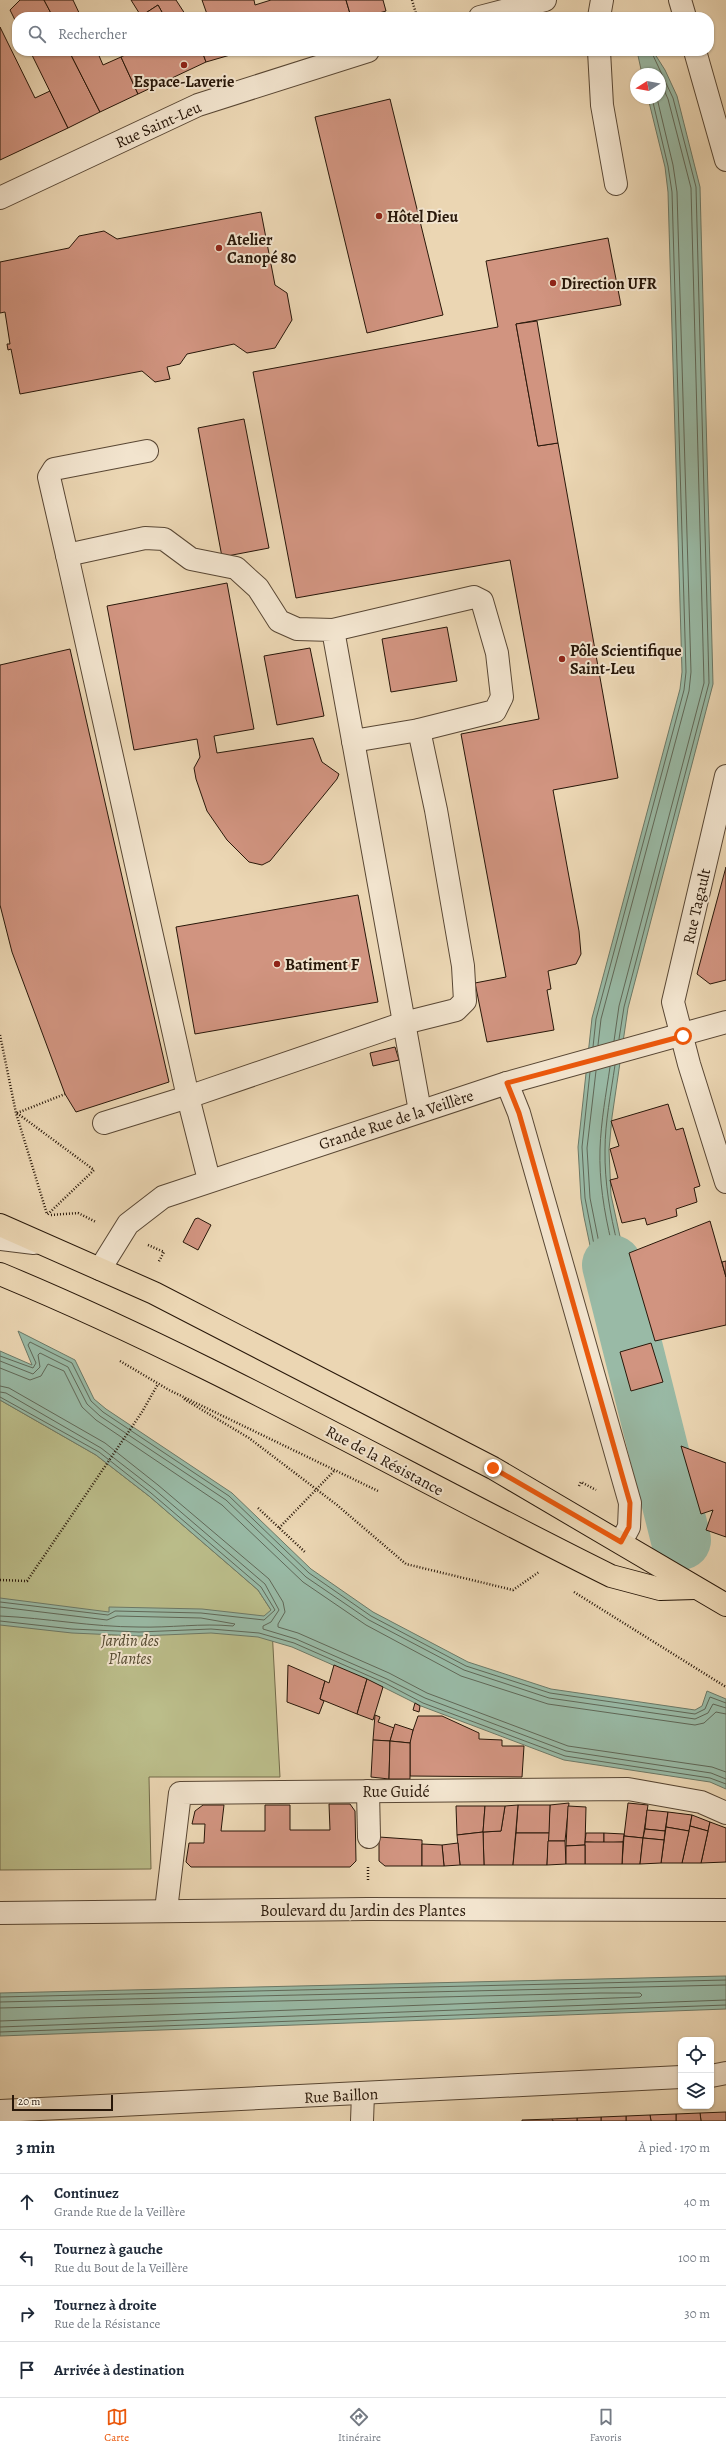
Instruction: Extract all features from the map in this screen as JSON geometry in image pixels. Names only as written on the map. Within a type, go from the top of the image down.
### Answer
[{"type":"main road","points":[[0,1225],[154,1293],[493,1468],[726,1605]]},
{"type":"main road","name":"Rue de la Résistance","points":[[0,1274],[81,1308],[301,1415],[611,1576],[660,1589],[695,1588]]},
{"type":"street","points":[[499,12],[545,0]]},
{"type":"street","points":[[600,12],[602,0]]},
{"type":"street","points":[[680,0],[684,12]]},
{"type":"street","name":"Rue Saint-Leu","points":[[0,198],[198,105],[352,56]]},
{"type":"street","points":[[599,56],[602,105],[616,184]]},
{"type":"street","points":[[696,56],[726,160]]},
{"type":"street","points":[[147,451],[54,468],[49,477],[188,1097],[209,1180]]},
{"type":"street","points":[[67,555],[145,538],[164,539],[191,559],[236,568],[258,588],[279,621],[296,629],[333,630],[474,597],[482,601],[496,654],[502,697],[495,711],[419,730],[353,741]]},
{"type":"street","points":[[333,630],[420,1111]]},
{"type":"street","points":[[104,1123],[188,1097],[404,1023],[456,1010],[465,1001],[463,966],[436,810],[419,730]]},
{"type":"street","name":"Rue Tagault","points":[[726,776],[673,1002],[689,1064],[726,1182]]},
{"type":"street","name":"Grande Rue de la Veillère","points":[[100,1269],[128,1224],[163,1197],[209,1180],[507,1083],[683,1036],[726,1022]]},
{"type":"street","points":[[507,1083],[519,1113],[630,1503],[629,1527],[621,1542]]},
{"type":"street","points":[[0,1239],[41,1244]]},
{"type":"street","name":"Rue Guidé","points":[[166,1910],[180,1793],[628,1789],[701,1802],[726,1813]]},
{"type":"street","points":[[368,1791],[369,1837]]},
{"type":"street","name":"Boulevard du Jardin des Plantes","points":[[0,1913],[368,1909],[726,1910]]},
{"type":"street","points":[[714,2075],[726,2073]]},
{"type":"street","name":"Rue Baillon","points":[[0,2111],[678,2077]]},
{"type":"street","points":[[362,2121],[363,2094]]},
{"type":"path","points":[[412,0],[416,12]]},
{"type":"path","points":[[0,1035],[16,1113],[47,1215],[46,1221]]},
{"type":"path","points":[[16,1113],[65,1094]]},
{"type":"path","points":[[16,1113],[94,1170],[47,1215]]},
{"type":"path","points":[[115,1358],[249,1438],[316,1489],[406,1564],[512,1590],[540,1571]]},
{"type":"path","points":[[0,1580],[27,1581],[142,1412],[158,1384]]},
{"type":"path","points":[[169,1390],[384,1494]]},
{"type":"path","points":[[279,1528],[335,1470]]},
{"type":"path","points":[[258,1508],[306,1553]]},
{"type":"path","points":[[532,1568],[546,1575]]},
{"type":"path","points":[[567,1588],[726,1687]]},
{"type":"path","points":[[368,1909],[369,1837]]},
{"type":"green space","name":"Jardin des Plantes","points":[[0,1400],[96,1455],[149,1496],[258,1590],[271,1610],[280,1777],[149,1777],[151,1869],[0,1870]]},
{"type":"water","points":[[638,56],[656,56],[664,68],[641,68]]},
{"type":"water","points":[[666,72],[677,96],[700,187],[713,684],[628,1008],[612,1117],[609,1150],[611,1195],[624,1255],[649,1342],[619,1349],[592,1255],[584,1217],[581,1199],[578,1147],[592,1018],[680,689],[682,672],[668,192],[665,167],[649,104],[666,104]]},
{"type":"water","points":[[18,1331],[75,1360],[94,1399],[106,1409],[232,1493],[311,1569],[373,1612],[468,1662],[551,1689],[695,1710],[702,1706],[707,1691],[726,1699],[726,1789],[710,1782],[564,1760],[421,1706],[383,1687],[292,1647],[258,1637],[211,1633],[139,1636],[72,1633],[0,1625],[0,1598],[109,1612],[109,1607],[202,1609],[264,1616],[271,1610],[258,1590],[149,1496],[96,1455],[0,1400],[0,1351],[32,1365]]},
{"type":"water","points":[[659,1383],[699,1545],[671,1537],[631,1391]]},
{"type":"water","points":[[726,1976],[726,2009],[0,2036],[0,1993]]},
{"type":"building","points":[[20,0],[44,0],[50,12],[12,12],[12,14],[10,10]]},
{"type":"building","points":[[44,0],[73,0],[79,12],[50,12]]},
{"type":"building","points":[[131,0],[176,0],[184,12],[162,12],[158,5],[147,12],[138,12]]},
{"type":"building","points":[[202,0],[254,0],[255,5],[271,0],[346,0],[350,12],[206,12]]},
{"type":"building","points":[[346,0],[383,0],[386,11],[382,12],[350,12]]},
{"type":"building","points":[[158,5],[162,12],[147,12]]},
{"type":"building","points":[[0,27],[12,51],[12,56],[14,56],[35,98],[50,91],[68,128],[0,160]]},
{"type":"building","points":[[32,56],[72,56],[100,112],[68,128]]},
{"type":"building","points":[[72,56],[99,56],[103,65],[121,57],[138,94],[100,112]]},
{"type":"building","points":[[204,56],[206,62],[138,94],[121,57]]},
{"type":"building","points":[[204,56],[227,56],[206,62]]},
{"type":"building","name":"Hôtel Dieu","points":[[390,99],[443,315],[367,333],[315,117]]},
{"type":"building","points":[[261,212],[275,285],[287,293],[292,320],[275,348],[247,353],[234,344],[187,354],[180,364],[167,367],[170,379],[155,382],[142,371],[20,394],[11,349],[8,350],[7,344],[10,344],[5,312],[0,313],[0,262],[69,248],[79,236],[104,231],[117,239]]},
{"type":"building","name":"Pôle Scientifique Saint-Leu","points":[[608,238],[621,305],[516,324],[538,446],[558,443],[618,778],[553,790],[579,931],[581,954],[576,964],[548,971],[551,989],[547,990],[554,1030],[487,1042],[475,983],[506,977],[461,734],[539,719],[510,560],[296,598],[253,372],[498,327],[486,261]]},
{"type":"building","points":[[537,321],[558,443],[538,446],[516,324]]},
{"type":"building","points":[[244,419],[269,548],[222,557],[198,428]]},
{"type":"building","points":[[227,583],[254,729],[214,736],[217,753],[313,738],[322,762],[339,774],[337,779],[270,861],[262,865],[249,862],[227,840],[207,811],[196,779],[194,768],[200,757],[197,739],[134,750],[107,606]]},
{"type":"building","points":[[447,627],[457,681],[391,692],[382,639]]},
{"type":"building","points":[[310,648],[324,716],[277,725],[264,656]]},
{"type":"building","points":[[70,649],[169,1082],[76,1112],[65,1094],[12,952],[0,905],[0,665]]},
{"type":"building","points":[[726,867],[726,980],[710,984],[697,974]]},
{"type":"building","name":"Batiment F","points":[[358,895],[378,1002],[195,1034],[176,927]]},
{"type":"building","points":[[395,1047],[399,1060],[373,1066],[370,1053]]},
{"type":"building","points":[[668,1104],[676,1130],[683,1128],[700,1186],[694,1188],[697,1202],[676,1209],[677,1216],[647,1225],[645,1218],[622,1223],[610,1180],[618,1178],[610,1149],[619,1146],[611,1121]]},
{"type":"building","points":[[198,1218],[211,1225],[198,1250],[183,1242],[195,1219]]},
{"type":"building","points":[[710,1221],[726,1277],[726,1325],[655,1341],[629,1253]]},
{"type":"building","points":[[726,1261],[726,1277],[722,1262]]},
{"type":"building","points":[[651,1343],[663,1382],[631,1391],[620,1352]]},
{"type":"building","points":[[681,1446],[726,1463],[726,1537],[706,1530],[713,1510],[701,1514]]},
{"type":"building","points":[[288,1665],[325,1681],[320,1699],[324,1701],[319,1714],[287,1702]]},
{"type":"building","points":[[334,1665],[367,1679],[357,1714],[320,1699],[325,1681],[329,1683]]},
{"type":"building","points":[[367,1679],[383,1687],[373,1720],[357,1714]]},
{"type":"building","points":[[415,1703],[420,1706],[419,1712],[413,1710]]},
{"type":"building","points":[[375,1715],[380,1717],[378,1722],[394,1728],[390,1741],[373,1740]]},
{"type":"building","points":[[418,1716],[442,1716],[479,1733],[479,1739],[502,1740],[502,1746],[524,1746],[522,1777],[410,1776],[410,1739]]},
{"type":"building","points":[[395,1724],[413,1730],[410,1743],[390,1741]]},
{"type":"building","points":[[373,1740],[390,1741],[389,1779],[371,1777]]},
{"type":"building","points":[[390,1741],[410,1743],[410,1779],[389,1779]]},
{"type":"building","points":[[569,1803],[565,1841],[548,1841],[550,1805]]},
{"type":"building","points":[[628,1803],[648,1805],[643,1838],[624,1836]]},
{"type":"building","points":[[329,1804],[350,1804],[355,1811],[356,1861],[350,1867],[191,1867],[186,1862],[189,1843],[204,1843],[205,1824],[192,1824],[195,1811],[203,1805],[224,1805],[221,1831],[265,1831],[265,1805],[290,1805],[290,1830],[330,1830]]},
{"type":"building","points":[[518,1805],[550,1805],[549,1833],[516,1833]]},
{"type":"building","points":[[518,1805],[513,1865],[484,1865],[483,1832],[501,1831],[505,1806]]},
{"type":"building","points":[[456,1806],[485,1806],[483,1832],[457,1835]]},
{"type":"building","points":[[485,1806],[505,1806],[501,1831],[483,1832]]},
{"type":"building","points":[[568,1806],[586,1807],[585,1845],[566,1846]]},
{"type":"building","points":[[647,1810],[668,1812],[665,1831],[645,1829]]},
{"type":"building","points":[[668,1812],[692,1815],[689,1831],[666,1827]]},
{"type":"building","points":[[692,1815],[710,1822],[708,1831],[690,1826]]},
{"type":"building","points":[[710,1822],[726,1828],[726,1862],[701,1863]]},
{"type":"building","points":[[690,1826],[708,1831],[701,1863],[682,1863]]},
{"type":"building","points":[[666,1827],[689,1831],[682,1863],[661,1863]]},
{"type":"building","points":[[645,1829],[665,1831],[664,1840],[643,1838]]},
{"type":"building","points":[[483,1832],[484,1865],[460,1865],[457,1835]]},
{"type":"building","points":[[516,1833],[549,1833],[547,1865],[513,1865]]},
{"type":"building","points":[[586,1833],[604,1833],[604,1843],[585,1842]]},
{"type":"building","points":[[604,1833],[624,1834],[623,1842],[604,1843]]},
{"type":"building","points":[[624,1836],[643,1838],[640,1864],[622,1864]]},
{"type":"building","points":[[379,1837],[422,1840],[422,1866],[385,1866],[379,1861]]},
{"type":"building","points":[[643,1838],[664,1840],[661,1863],[640,1864]]},
{"type":"building","points":[[548,1841],[565,1841],[566,1864],[547,1865]]},
{"type":"building","points":[[585,1842],[623,1842],[622,1864],[585,1864]]},
{"type":"building","points":[[458,1843],[460,1865],[444,1866],[442,1845]]},
{"type":"building","points":[[422,1844],[442,1845],[444,1866],[422,1866]]},
{"type":"building","points":[[585,1845],[585,1864],[566,1864],[566,1846]]},
{"type":"building","points":[[726,2112],[726,2121],[701,2121],[700,2113]]},
{"type":"building","points":[[700,2113],[701,2121],[676,2121],[676,2114]]},
{"type":"building","points":[[676,2114],[676,2121],[651,2121],[650,2115]]},
{"type":"building","points":[[650,2115],[651,2121],[626,2121],[626,2116]]},
{"type":"building","points":[[626,2116],[626,2121],[601,2121],[601,2117]]},
{"type":"building","points":[[601,2117],[601,2121],[577,2121],[577,2118]]},
{"type":"building","points":[[577,2118],[577,2121],[553,2121],[552,2119]]},
{"type":"building","points":[[552,2119],[553,2121],[522,2121],[522,2120]]},
{"type":"waterway","points":[[612,1265],[681,1540]]},
{"type":"place","name":"Espace-Laverie","points":[[184,65]]},
{"type":"place","name":"Hôtel Dieu","points":[[379,216]]},
{"type":"place","name":"Atelier Canopé 80","points":[[219,248]]},
{"type":"place","name":"Direction UFR","points":[[553,283]]},
{"type":"place","name":"Pôle Scientifique Saint-Leu","points":[[562,659]]},
{"type":"place","name":"Batiment F","points":[[277,964]]},
{"type":"route","points":[[493,1468],[621,1542],[629,1527],[630,1503],[519,1113],[507,1083],[683,1036]]}]
